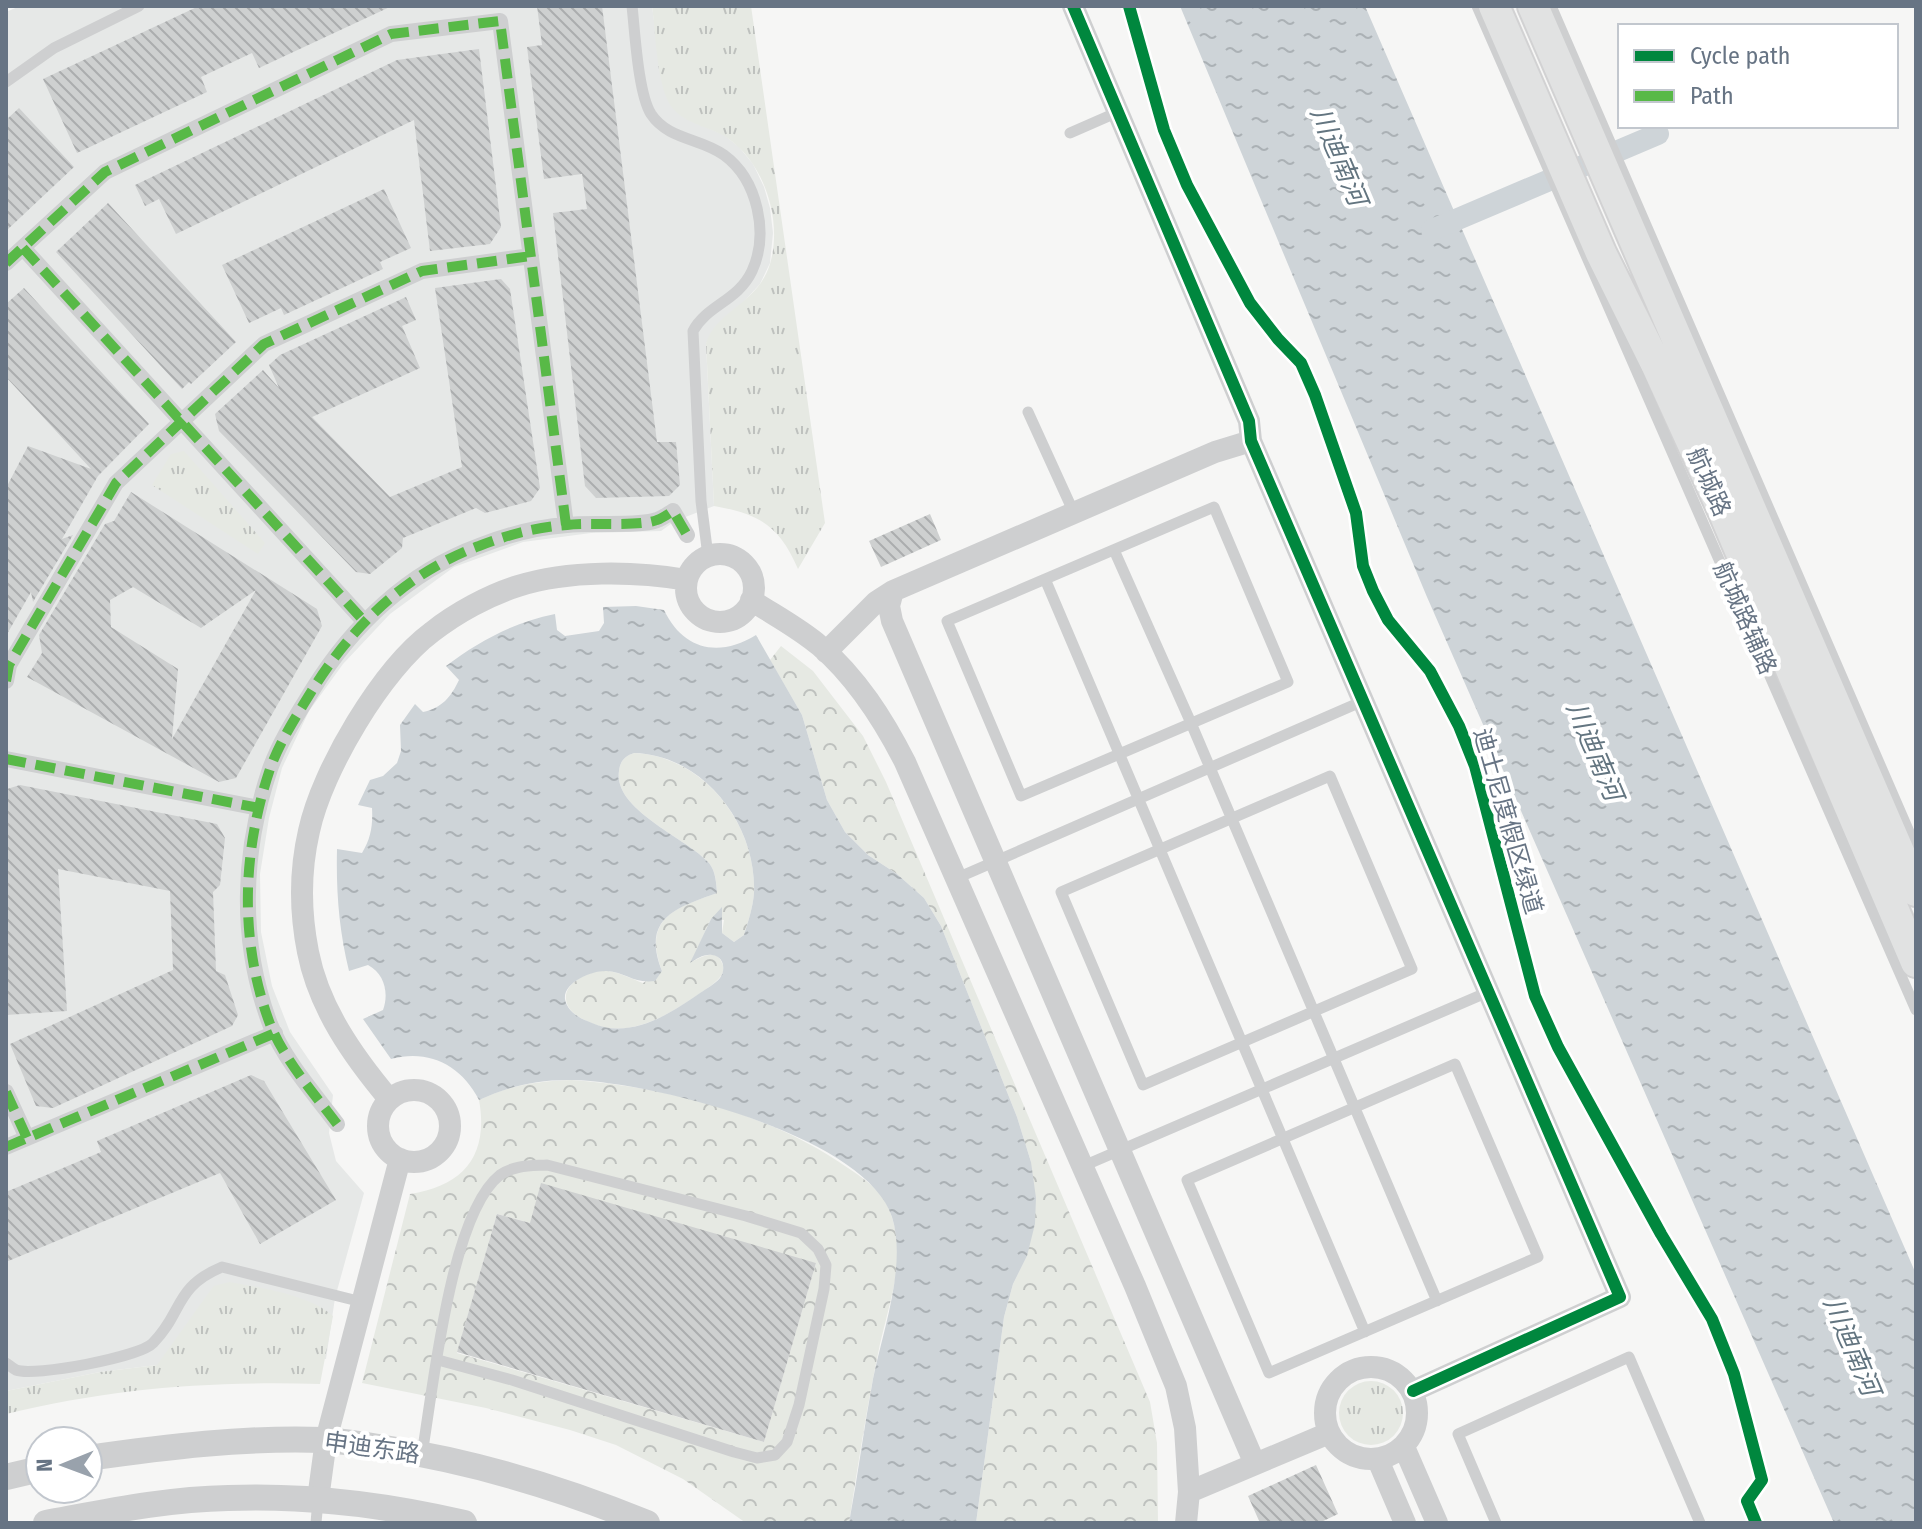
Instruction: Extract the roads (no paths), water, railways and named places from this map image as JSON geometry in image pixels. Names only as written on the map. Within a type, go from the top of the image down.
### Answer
[{"type":"main road","name":"航城路","points":[[1494,6],[1531,111],[1594,255],[1724,513],[1916,962]]},
{"type":"main road","name":"航城路","points":[[1533,6],[1579,93],[1641,236],[1916,891]]},
{"type":"street","points":[[1073,6],[1249,421],[1251,441],[1620,1297],[1413,1391]]},
{"type":"street","points":[[6,263],[105,172],[391,34],[500,21],[566,525]]},
{"type":"street","points":[[23,248],[364,621]]},
{"type":"street","points":[[6,681],[9,665],[116,483],[264,344],[422,271],[531,256]]},
{"type":"street","points":[[826,652],[876,602],[893,591],[1215,452],[1251,441]]},
{"type":"street","points":[[337,1124],[295,1069],[275,1033],[251,953],[247,921],[248,871],[259,808],[271,767],[289,728],[326,667],[364,621],[430,569],[478,546],[522,532],[566,525],[657,521],[673,511],[687,535]]},
{"type":"street","points":[[730,555],[748,568],[754,589],[746,610],[726,622],[704,619],[689,602],[686,591],[691,570],[708,556],[730,555]]},
{"type":"street","points":[[389,1099],[355,1059],[328,1009],[308,954],[302,907],[304,858],[310,827],[321,794],[344,746],[376,694],[407,655],[432,632],[469,608],[518,586],[581,575],[624,573],[687,580]]},
{"type":"street","points":[[893,591],[889,606],[892,621],[1255,1464]]},
{"type":"street","points":[[751,600],[826,652],[880,714],[957,878],[1176,1386],[1185,1428],[1189,1492],[1186,1523]]},
{"type":"street","points":[[6,759],[259,808]]},
{"type":"street","points":[[6,1147],[275,1033]]},
{"type":"street","points":[[423,1090],[443,1104],[449,1115],[448,1138],[434,1156],[411,1162],[390,1153],[378,1133],[378,1121],[389,1099],[399,1092],[423,1090]]},
{"type":"street","points":[[6,1092],[27,1138]]},
{"type":"street","points":[[317,1511],[326,1440],[400,1159]]},
{"type":"street","points":[[1358,1368],[1389,1370],[1403,1379],[1413,1391],[1417,1420],[1413,1435],[1392,1456],[1363,1460],[1349,1455],[1329,1433],[1325,1417],[1326,1401],[1344,1375],[1358,1368]]},
{"type":"street","points":[[1189,1492],[1329,1433]]},
{"type":"street","name":"申迪东路","points":[[104,1456],[186,1445],[326,1440],[482,1467],[573,1493],[647,1523]]},
{"type":"street","points":[[1404,1447],[1437,1523]]},
{"type":"street","points":[[1378,1460],[1405,1523]]},
{"type":"street","points":[[46,1523],[123,1509],[225,1498],[317,1511],[464,1523]]},
{"type":"lane","points":[[6,82],[54,48],[139,6]]},
{"type":"lane","points":[[632,6],[643,91],[649,111],[662,126],[722,153],[735,165],[749,187],[760,230],[758,255],[748,279],[735,295],[702,318],[693,331],[701,501],[708,556]]},
{"type":"lane","points":[[1477,6],[1531,111]]},
{"type":"lane","points":[[1551,6],[1579,93]]},
{"type":"lane","points":[[1070,133],[1118,112]]},
{"type":"lane","points":[[1641,236],[1916,848]]},
{"type":"lane","name":"航城路辅路","points":[[1594,255],[1916,1010]]},
{"type":"lane","points":[[1028,412],[1074,513]]},
{"type":"lane","points":[[1214,507],[1288,682],[1021,796],[947,621],[1114,550],[1214,507]]},
{"type":"lane","points":[[1114,550],[1232,818],[1437,1301]]},
{"type":"lane","points":[[1045,579],[1365,1332]]},
{"type":"lane","points":[[957,878],[1363,701]]},
{"type":"lane","points":[[1330,776],[1412,969],[1143,1085],[1061,892],[1160,849],[1330,776]]},
{"type":"lane","points":[[1081,1167],[1488,992]]},
{"type":"lane","points":[[1455,1064],[1538,1257],[1269,1373],[1187,1180],[1284,1138],[1455,1064]]},
{"type":"lane","points":[[422,1455],[438,1360],[452,1288],[467,1229],[483,1195],[501,1175],[521,1166],[547,1165],[746,1216],[801,1233],[818,1249],[826,1265],[824,1289],[799,1405],[787,1442],[775,1455],[757,1458],[734,1452],[512,1380],[438,1360]]},
{"type":"lane","points":[[6,1363],[17,1371],[41,1371],[130,1355],[152,1346],[183,1295],[203,1275],[222,1267],[362,1302]]},
{"type":"lane","points":[[1496,1523],[1458,1434],[1629,1357],[1700,1523]]},
{"type":"water","name":"川迪南河","points":[[1180,6],[1365,6],[1916,1274],[1916,1523],[1834,1523],[1427,597]]},
{"type":"water","points":[[636,606],[664,610],[681,634],[703,646],[729,646],[756,635],[802,715],[827,800],[845,832],[868,855],[897,874],[924,898],[941,926],[1017,1117],[1031,1162],[1036,1198],[1035,1224],[1027,1256],[1013,1284],[1004,1317],[976,1523],[849,1523],[873,1379],[892,1298],[897,1256],[892,1217],[874,1188],[842,1161],[800,1138],[752,1118],[652,1091],[608,1083],[573,1080],[537,1082],[479,1100],[463,1077],[442,1063],[418,1056],[391,1059],[363,1019],[383,1010],[386,997],[382,979],[374,969],[368,965],[349,971],[339,911],[337,849],[362,853],[371,831],[372,808],[358,805],[370,780],[383,776],[397,763],[401,751],[400,725],[415,704],[423,712],[445,701],[459,680],[446,666],[471,648],[511,627],[555,614],[557,630],[565,636],[599,631],[604,623],[603,607]],"holes":[[[634,753],[659,757],[683,766],[704,780],[736,819],[753,868],[753,904],[744,935],[734,942],[722,933],[722,907],[711,919],[690,963],[706,955],[719,958],[723,971],[716,982],[676,1009],[649,1022],[635,1027],[606,1027],[583,1019],[572,1011],[565,999],[569,987],[580,978],[601,971],[641,981],[655,981],[662,971],[656,939],[659,927],[676,910],[717,893],[709,863],[639,811],[620,785],[619,771],[626,757]]]},
{"type":"waterway","points":[[1432,230],[1658,134]]}]
